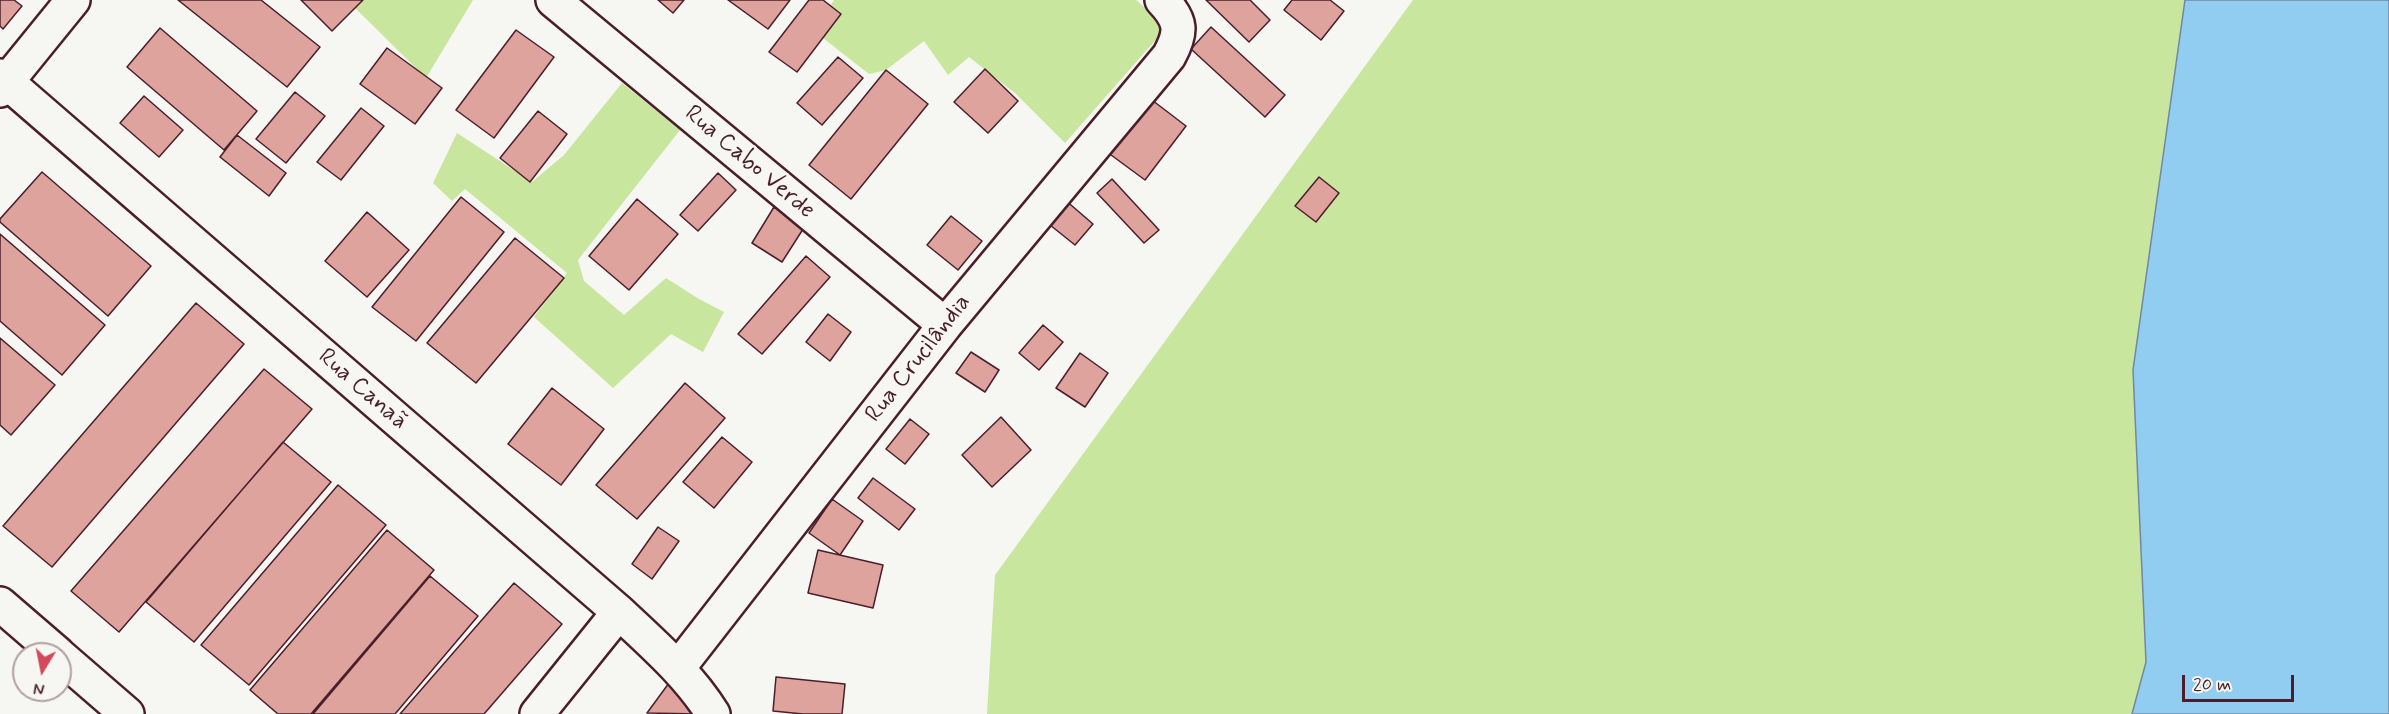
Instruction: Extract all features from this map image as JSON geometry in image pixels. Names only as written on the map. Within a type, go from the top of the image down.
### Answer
[{"type":"street","points":[[2,83],[73,0]]},
{"type":"street","name":"Rua Cabo Verde","points":[[552,0],[945,325]]},
{"type":"street","name":"Rua Crucilândia","points":[[678,668],[945,325],[1169,56],[1178,39],[1179,25],[1170,3]]},
{"type":"street","name":"Rua Canaã","points":[[2,83],[620,612],[678,668],[699,692],[713,714]]},
{"type":"street","points":[[0,604],[44,642]]},
{"type":"street","points":[[537,714],[620,612]]},
{"type":"street","points":[[72,666],[127,714]]},
{"type":"green space","points":[[347,0],[473,0],[426,78]]},
{"type":"green space","points":[[834,0],[1136,0],[1167,27],[1065,143],[1016,94],[969,57],[948,75],[924,41],[886,70],[869,74],[814,31]]},
{"type":"green space","points":[[1413,0],[2185,0],[2133,370],[2146,662],[2132,714],[987,714],[995,575]]},
{"type":"green space","points":[[622,83],[680,130],[578,260],[584,281],[624,315],[666,278],[724,312],[703,352],[671,334],[613,388],[534,317],[567,273],[465,189],[452,201],[433,183],[457,133],[532,182],[564,155]]},
{"type":"water","points":[[2185,0],[2389,0],[2389,714],[2132,714],[2146,662],[2133,370]]},
{"type":"building","points":[[0,0],[14,0],[22,6],[3,29],[0,26]]},
{"type":"building","points":[[178,0],[261,0],[320,47],[287,87]]},
{"type":"building","points":[[301,0],[363,0],[332,31]]},
{"type":"building","points":[[658,0],[684,0],[673,13]]},
{"type":"building","points":[[728,0],[790,0],[768,29]]},
{"type":"building","points":[[809,0],[823,0],[841,14],[797,72],[769,52]]},
{"type":"building","points":[[1206,0],[1250,0],[1270,20],[1249,42]]},
{"type":"building","points":[[1292,0],[1330,0],[1344,11],[1321,40],[1284,10]]},
{"type":"building","points":[[1211,27],[1285,95],[1265,117],[1191,49]]},
{"type":"building","points":[[160,28],[257,111],[224,150],[127,67]]},
{"type":"building","points":[[516,30],[554,57],[494,138],[456,110]]},
{"type":"building","points":[[387,48],[442,88],[415,124],[360,84]]},
{"type":"building","points":[[838,57],[863,78],[822,125],[797,103]]},
{"type":"building","points":[[985,69],[1018,101],[988,133],[954,102]]},
{"type":"building","points":[[886,70],[928,104],[851,199],[809,165]]},
{"type":"building","points":[[295,92],[325,116],[286,163],[256,139]]},
{"type":"building","points":[[144,96],[183,130],[159,157],[120,123]]},
{"type":"building","points":[[1148,97],[1186,126],[1145,180],[1107,152]]},
{"type":"building","points":[[361,108],[384,126],[341,180],[317,162]]},
{"type":"building","points":[[538,111],[567,134],[530,182],[500,158]]},
{"type":"building","points":[[237,135],[286,173],[269,196],[220,157]]},
{"type":"building","points":[[42,172],[151,266],[108,316],[0,222],[0,219]]},
{"type":"building","points":[[718,173],[736,190],[698,231],[680,215]]},
{"type":"building","points":[[1319,177],[1339,193],[1316,222],[1295,206]]},
{"type":"building","points":[[1112,179],[1159,230],[1144,243],[1097,193]]},
{"type":"building","points":[[461,197],[504,232],[416,341],[372,307]]},
{"type":"building","points":[[637,199],[678,234],[629,290],[589,256]]},
{"type":"building","points":[[1064,199],[1093,224],[1075,245],[1045,221]]},
{"type":"building","points":[[774,207],[805,226],[782,262],[752,243]]},
{"type":"building","points":[[367,212],[409,250],[367,297],[325,261]]},
{"type":"building","points":[[951,216],[982,241],[958,270],[927,245]]},
{"type":"building","points":[[0,234],[105,325],[62,375],[0,321]]},
{"type":"building","points":[[515,238],[564,278],[476,383],[427,343]]},
{"type":"building","points":[[806,256],[830,277],[762,354],[738,334]]},
{"type":"building","points":[[196,303],[244,344],[52,567],[3,526]]},
{"type":"building","points":[[828,314],[851,332],[830,361],[806,342]]},
{"type":"building","points":[[1043,325],[1063,342],[1039,370],[1019,353]]},
{"type":"building","points":[[0,338],[55,385],[11,435],[0,425]]},
{"type":"building","points":[[971,352],[999,370],[985,392],[956,373]]},
{"type":"building","points":[[1080,353],[1108,373],[1085,407],[1056,388]]},
{"type":"building","points":[[264,369],[312,409],[119,632],[71,591]]},
{"type":"building","points":[[685,383],[725,418],[637,519],[596,485]]},
{"type":"building","points":[[552,388],[604,429],[561,485],[508,444]]},
{"type":"building","points":[[1001,417],[1031,450],[992,487],[962,455]]},
{"type":"building","points":[[910,419],[929,434],[905,464],[886,449]]},
{"type":"building","points":[[722,437],[752,462],[714,508],[683,482]]},
{"type":"building","points":[[283,442],[331,482],[194,642],[146,602]]},
{"type":"building","points":[[873,478],[915,509],[899,530],[858,498]]},
{"type":"building","points":[[338,485],[386,525],[249,685],[201,645]]},
{"type":"building","points":[[832,499],[863,521],[840,555],[809,533]]},
{"type":"building","points":[[658,527],[679,541],[652,579],[632,564]]},
{"type":"building","points":[[387,530],[434,570],[311,714],[278,714],[250,690]]},
{"type":"building","points":[[818,550],[883,565],[873,608],[808,593]]},
{"type":"building","points":[[430,576],[478,616],[395,714],[313,714]]},
{"type":"building","points":[[514,583],[562,624],[484,714],[400,714]]},
{"type":"building","points":[[776,677],[845,684],[842,714],[773,711]]},
{"type":"building","points":[[669,683],[699,714],[647,713]]}]
